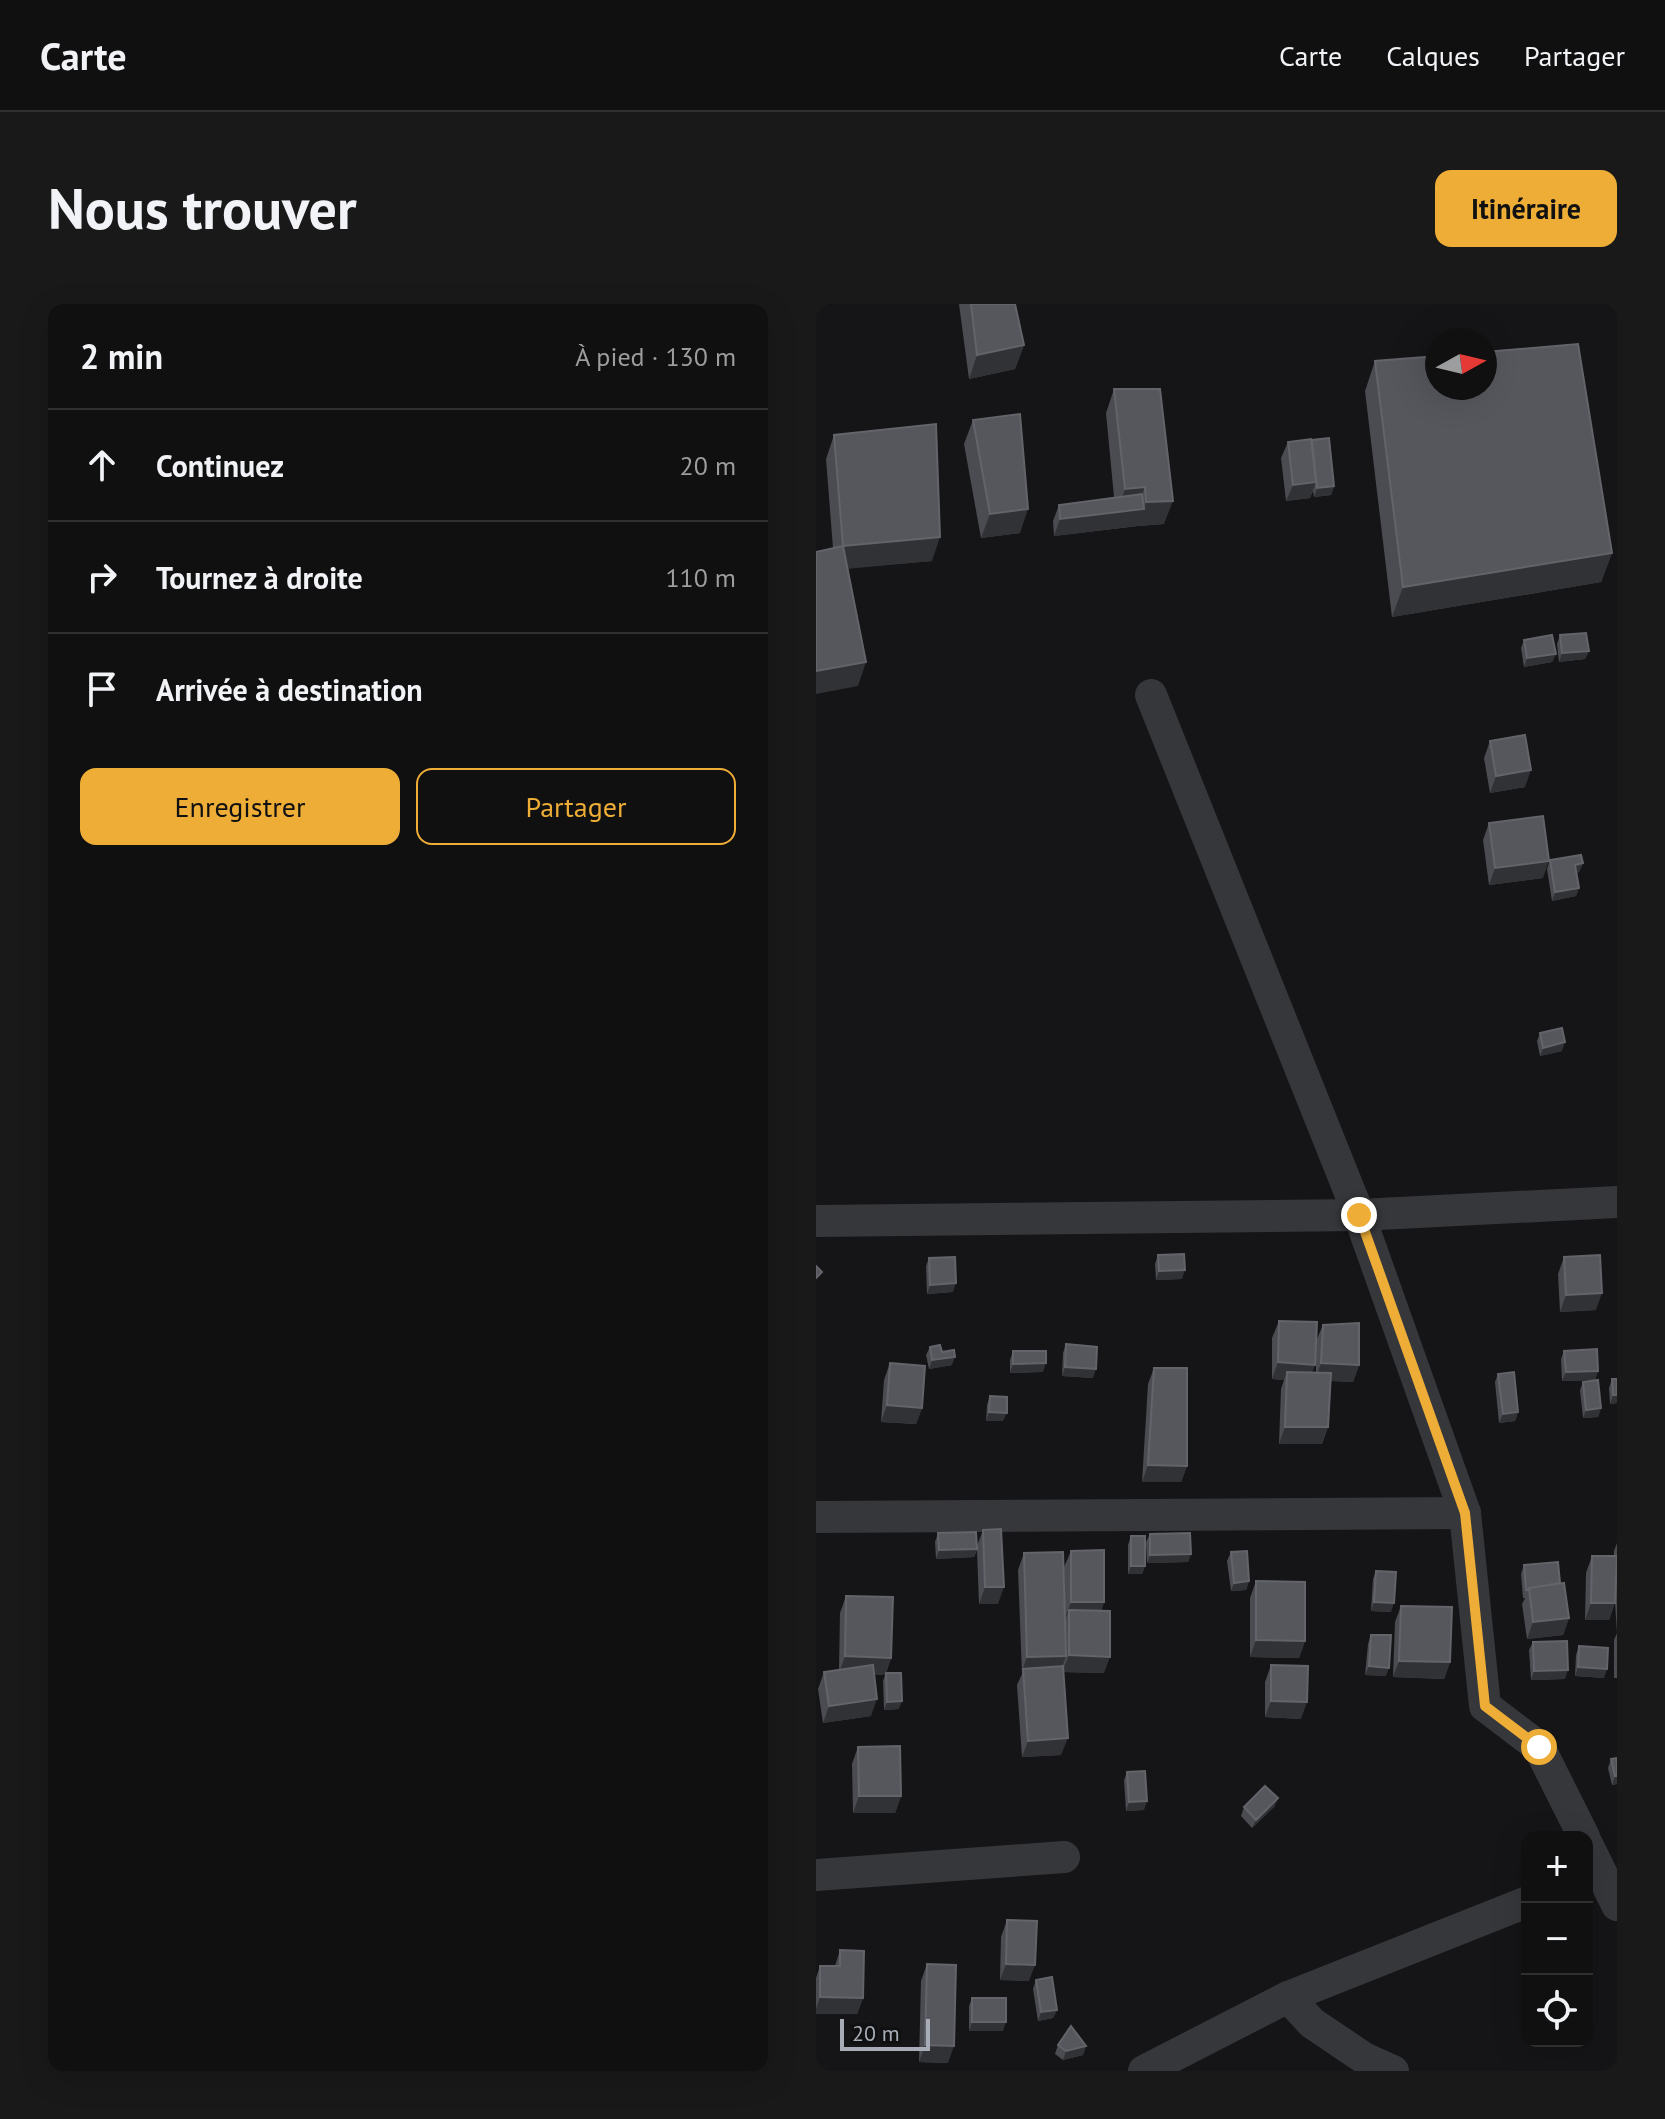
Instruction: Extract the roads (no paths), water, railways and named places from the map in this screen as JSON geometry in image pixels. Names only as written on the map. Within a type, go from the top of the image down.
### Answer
[{"type":"street","points":[[1151,695],[1359,1215],[1465,1513],[1485,1706],[1539,1747],[1581,1831]]},
{"type":"street","points":[[816,1221],[1359,1215],[1617,1202]]},
{"type":"street","points":[[816,1517],[1465,1513]]},
{"type":"street","points":[[816,1875],[1064,1857]]},
{"type":"street","points":[[1602,1873],[1617,1905]]},
{"type":"street","points":[[1144,2071],[1288,1997],[1524,1903]]},
{"type":"street","points":[[1288,1997],[1312,2023],[1364,2058],[1393,2071]]}]
